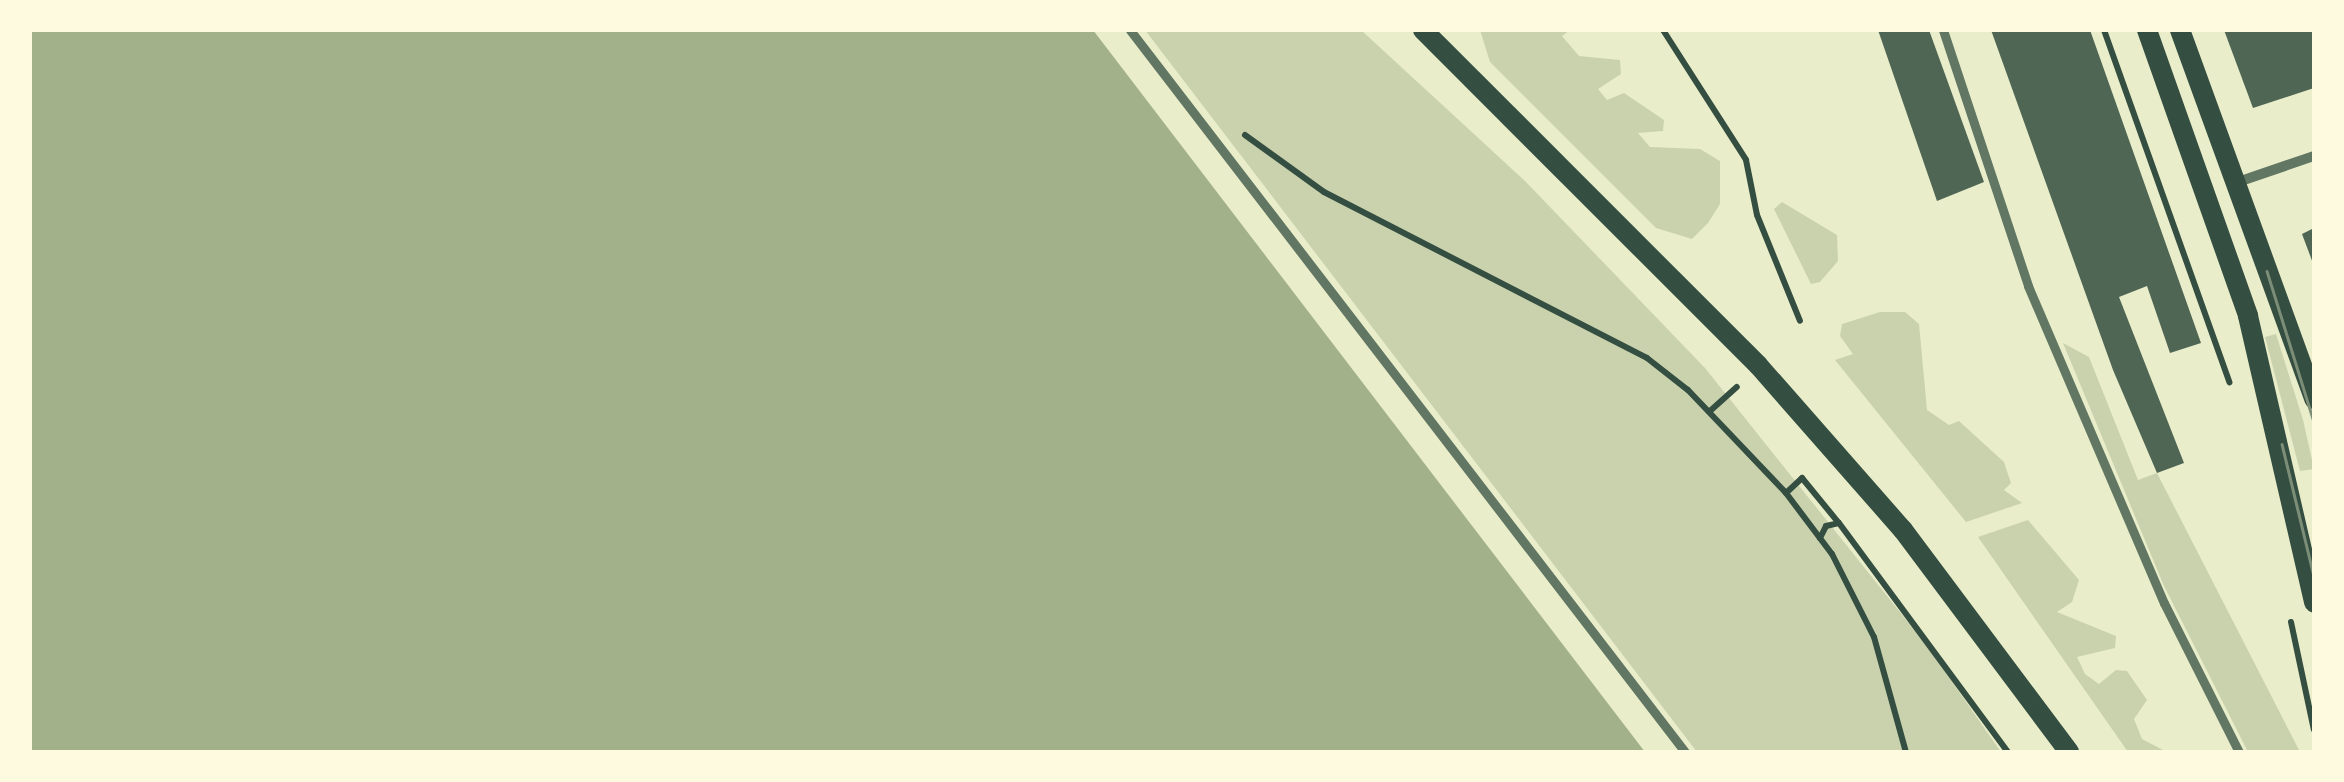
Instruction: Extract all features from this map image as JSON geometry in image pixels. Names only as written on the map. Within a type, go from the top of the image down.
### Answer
[{"type":"main road","points":[[1423,30],[1758,365],[1904,530],[2069,752]]},
{"type":"main road","points":[[2148,30],[2234,273],[2282,444],[2314,602]]},
{"type":"main road","points":[[2180,30],[2314,399]]},
{"type":"street","points":[[1130,30],[1685,752]]},
{"type":"street","points":[[1942,30],[2042,320],[2164,603],[2239,752]]},
{"type":"street","points":[[2234,183],[2314,156]]},
{"type":"path","points":[[1663,30],[1746,160],[1757,215],[1800,321]]},
{"type":"path","points":[[2104,30],[2229,382]]},
{"type":"path","points":[[1230,124],[1324,192],[1647,358],[1710,410],[1786,493],[1820,538],[1874,637],[1906,752]]},
{"type":"path","points":[[1710,410],[1737,387]]},
{"type":"path","points":[[1786,493],[1802,478],[2008,752]]},
{"type":"path","points":[[1820,538],[1826,526],[1839,523]]},
{"type":"shaded area","points":[[30,30],[1093,30],[1645,752],[30,752]]},
{"type":"shaded area","points":[[1145,30],[1361,30],[1525,181],[1705,368],[1927,646],[2001,752],[1697,752]]},
{"type":"shaded area","points":[[1480,30],[1570,30],[1562,36],[1579,56],[1620,60],[1621,74],[1598,89],[1607,100],[1624,93],[1664,120],[1663,131],[1638,133],[1650,147],[1700,149],[1720,161],[1720,204],[1708,223],[1692,239],[1656,228],[1490,62]]},
{"type":"shaded area","points":[[1782,202],[1837,235],[1838,261],[1820,282],[1811,284],[1774,209]]},
{"type":"shaded area","points":[[1880,312],[1905,312],[1919,324],[1927,410],[1949,425],[1959,421],[2004,462],[2011,483],[2004,490],[2022,503],[1966,522],[1835,360],[1853,354],[1840,336],[1842,324]]},
{"type":"shaded area","points":[[2276,334],[2314,469],[2300,471],[2265,337]]},
{"type":"shaded area","points":[[2063,343],[2089,357],[2138,480],[2157,473],[2300,752],[2248,752],[2164,586]]},
{"type":"shaded area","points":[[2028,520],[2079,580],[2072,602],[2057,612],[2116,636],[2115,648],[2077,657],[2085,674],[2099,684],[2116,670],[2127,671],[2147,700],[2134,719],[2142,739],[2167,752],[2128,752],[1978,537]]},
{"type":"building","points":[[1878,30],[1929,30],[1984,182],[1937,201]]},
{"type":"building","points":[[1991,30],[2090,30],[2201,343],[2170,353],[2147,286],[2119,297],[2184,463],[2157,473],[2113,370]]},
{"type":"building","points":[[2224,30],[2314,30],[2314,88],[2253,108]]},
{"type":"building","points":[[2314,228],[2314,266],[2302,234]]},
{"type":"tram line","points":[[2267,271],[2314,422]]},
{"type":"tram line","points":[[2282,444],[2314,576]]}]
